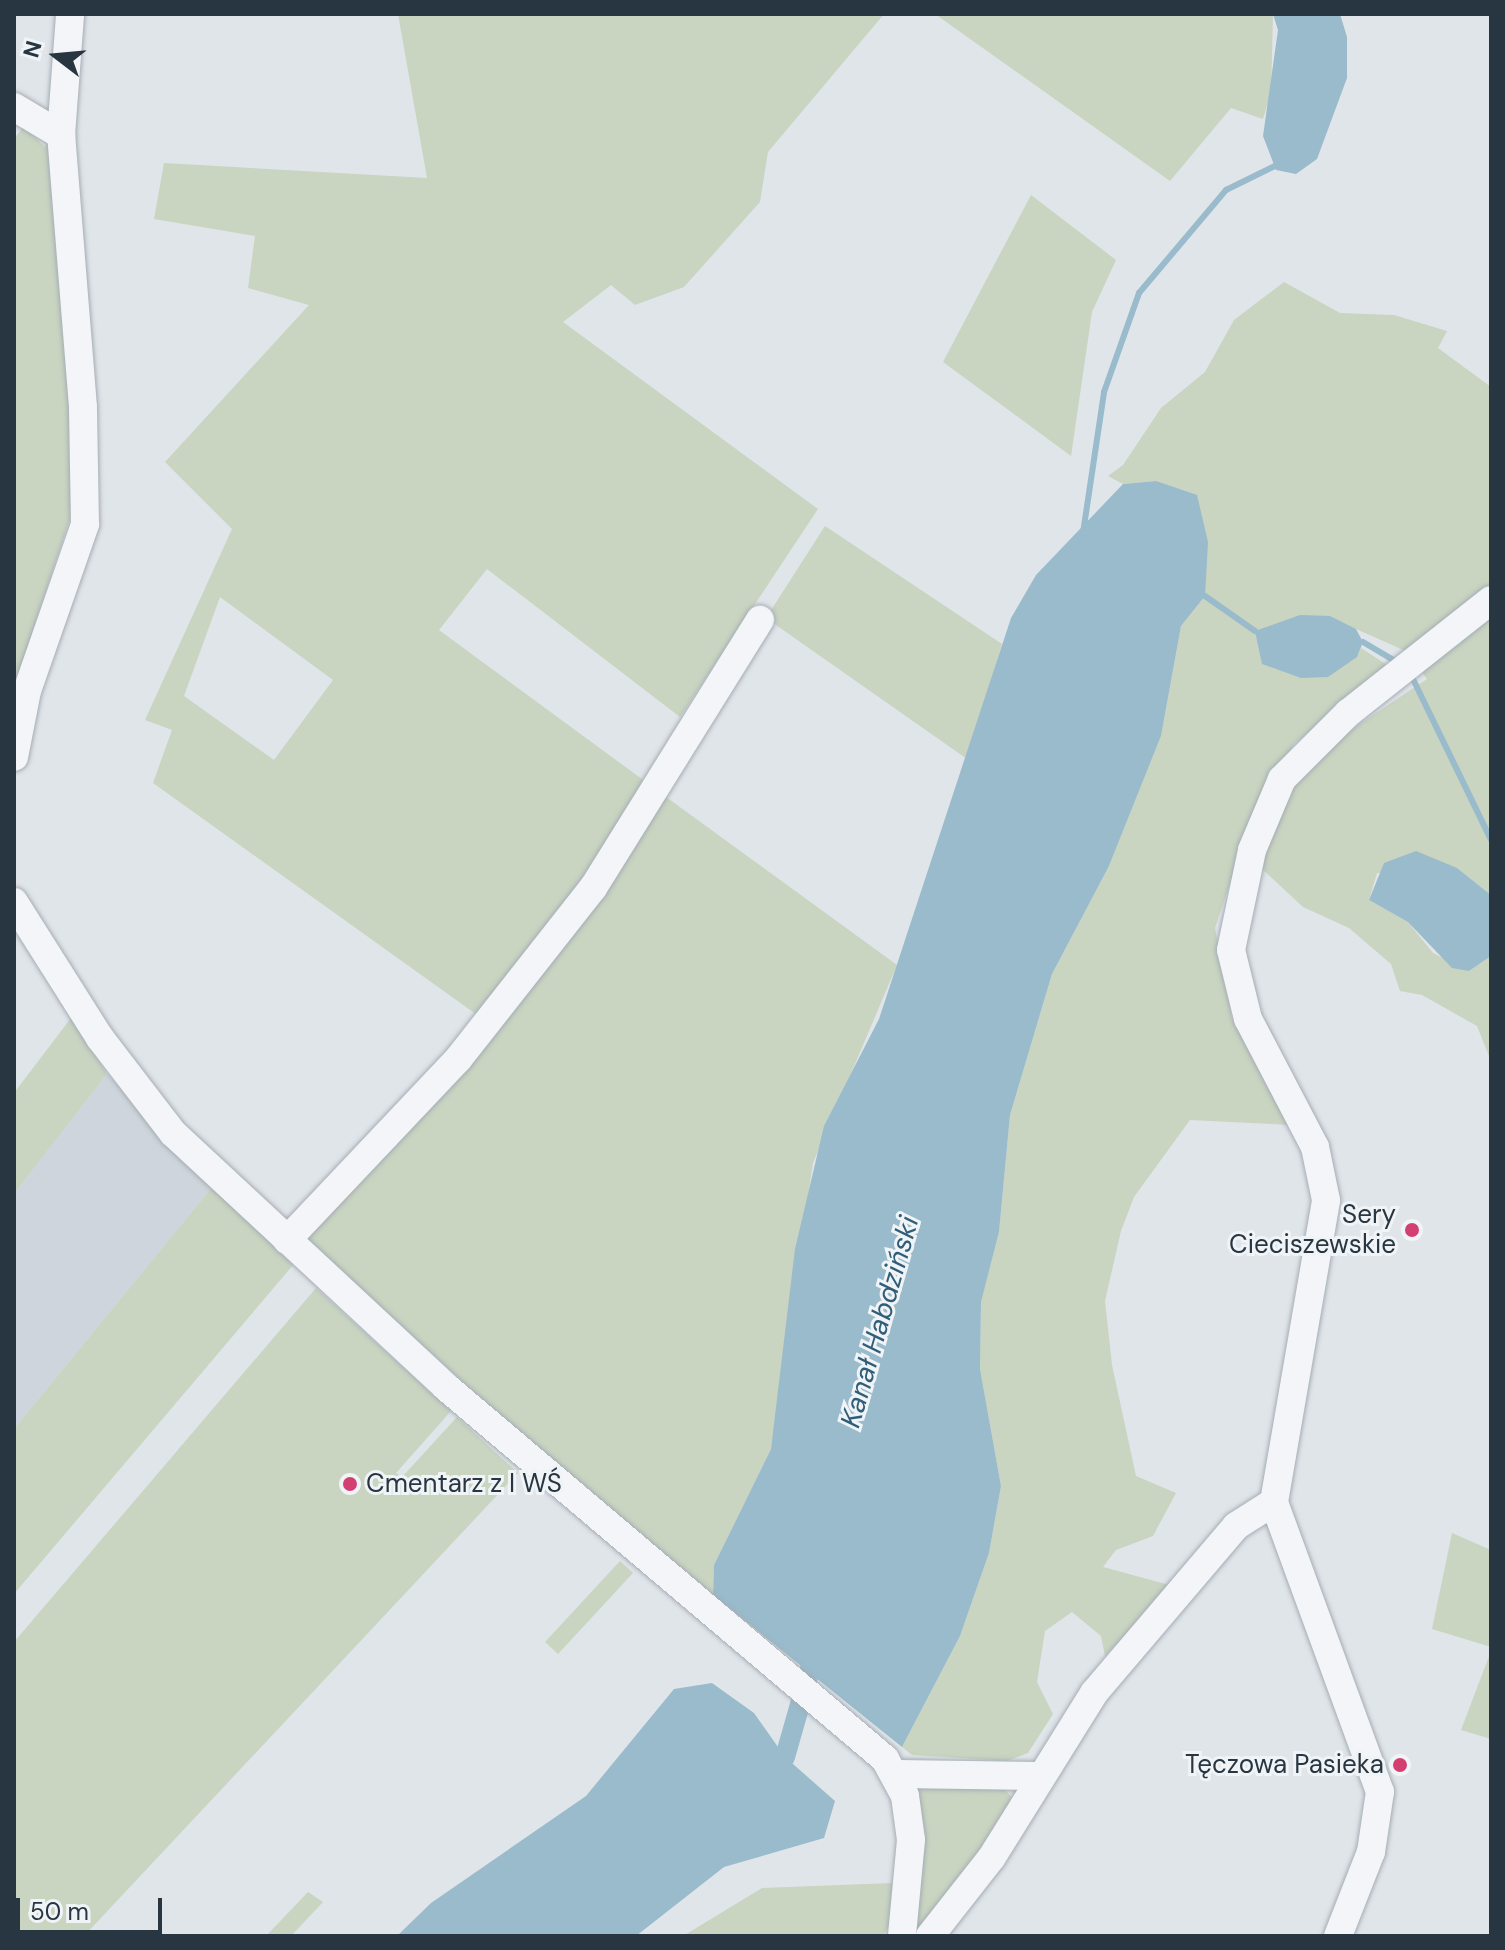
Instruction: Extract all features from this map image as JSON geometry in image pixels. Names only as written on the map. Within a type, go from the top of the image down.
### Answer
[{"type":"street","points":[[14,757],[27,691],[85,524],[83,407],[61,135],[70,14]]},
{"type":"street","points":[[14,107],[61,135]]},
{"type":"street","points":[[1338,1936],[1371,1852],[1380,1792],[1274,1502],[1326,1200],[1315,1147],[1248,1019],[1231,950],[1252,850],[1282,779],[1402,670],[1491,600]]},
{"type":"street","points":[[287,1240],[459,1058],[593,888],[760,620]]},
{"type":"street","points":[[14,902],[100,1038],[173,1133],[287,1240],[724,1624],[859,1734],[896,1774],[911,1840],[902,1936]]},
{"type":"street","points":[[930,1936],[992,1857],[1039,1776],[1094,1693],[1236,1526],[1274,1502]]},
{"type":"street","points":[[896,1774],[1039,1776]]},
{"type":"shaded area","points":[[107,1074],[213,1186],[14,1429],[14,1194]]},
{"type":"green space","points":[[398,14],[884,14],[768,152],[760,202],[684,287],[635,305],[611,285],[563,322],[818,509],[680,717],[487,569],[439,630],[650,785],[480,1017],[153,783],[172,730],[145,720],[232,529],[165,462],[309,305],[248,288],[255,236],[154,219],[164,163],[427,178]],"holes":[[[220,597],[333,680],[274,760],[184,696]]]},
{"type":"green space","points":[[935,14],[1273,14],[1271,92],[1263,119],[1231,108],[1170,181]]},
{"type":"green space","points":[[24,126],[45,147],[49,142],[78,495],[32,633],[14,715],[14,139]]},
{"type":"green space","points":[[1031,195],[1116,260],[1092,312],[1071,456],[943,362]]},
{"type":"green space","points":[[1284,282],[1340,313],[1394,315],[1447,331],[1438,348],[1491,387],[1491,588],[1408,652],[1356,629],[1357,657],[1361,648],[1390,667],[1294,744],[1253,815],[1215,928],[1232,1018],[1292,1125],[1190,1120],[1134,1197],[1121,1231],[1105,1301],[1112,1365],[1136,1476],[1176,1493],[1153,1536],[1116,1550],[1103,1567],[1173,1586],[1105,1656],[1101,1636],[1072,1612],[1045,1631],[1037,1682],[1053,1714],[1028,1753],[1007,1761],[912,1755],[902,1747],[960,1636],[989,1553],[1001,1486],[980,1369],[981,1301],[999,1232],[1010,1115],[1052,974],[1109,866],[1161,736],[1181,626],[1205,596],[1156,481],[1123,484],[1108,476],[1123,465],[1161,408],[1205,372],[1234,320]]},
{"type":"green space","points":[[825,526],[1002,644],[967,759],[766,618]]},
{"type":"green space","points":[[1491,610],[1491,895],[1457,868],[1377,873],[1369,900],[1408,922],[1433,953],[1469,971],[1491,956],[1491,1061],[1477,1026],[1422,995],[1400,991],[1391,964],[1349,928],[1303,907],[1261,868],[1289,790],[1340,737],[1427,679],[1418,667]]},
{"type":"green space","points":[[662,794],[897,965],[813,1163],[771,1449],[714,1565],[713,1595],[545,1457],[307,1240],[314,1220]]},
{"type":"green space","points":[[71,1018],[107,1074],[14,1194],[14,1093]]},
{"type":"green space","points":[[213,1186],[293,1265],[14,1594],[14,1429]]},
{"type":"green space","points":[[316,1288],[451,1411],[396,1473],[402,1477],[457,1417],[518,1473],[84,1936],[14,1936],[14,1642]]},
{"type":"green space","points":[[1452,1533],[1491,1550],[1491,1647],[1432,1629]]},
{"type":"green space","points":[[620,1561],[633,1573],[558,1654],[545,1642]]},
{"type":"green space","points":[[1491,1651],[1491,1739],[1461,1730]]},
{"type":"green space","points":[[1001,1785],[1015,1801],[924,1936],[912,1936],[917,1786]]},
{"type":"green space","points":[[893,1883],[891,1924],[882,1936],[683,1936],[762,1888]]},
{"type":"green space","points":[[308,1892],[323,1902],[291,1936],[266,1936]]},
{"type":"water","points":[[1273,14],[1340,14],[1347,37],[1347,78],[1317,159],[1296,174],[1276,170],[1263,136],[1278,30]]},
{"type":"water","points":[[1156,481],[1197,495],[1208,542],[1205,596],[1181,626],[1161,736],[1109,866],[1052,974],[1010,1115],[999,1232],[981,1302],[980,1369],[1001,1486],[989,1553],[960,1636],[902,1747],[713,1595],[714,1565],[771,1449],[795,1249],[824,1126],[879,1019],[1011,618],[1036,575],[1123,484]]},
{"type":"water","points":[[1300,615],[1330,616],[1356,629],[1363,642],[1357,657],[1328,677],[1301,678],[1262,664],[1255,631]]},
{"type":"water","points":[[1416,851],[1457,868],[1491,895],[1491,956],[1469,971],[1452,968],[1408,922],[1369,900],[1384,863]]},
{"type":"water","points":[[712,1683],[754,1713],[785,1757],[835,1801],[824,1838],[724,1867],[636,1936],[397,1936],[431,1903],[586,1796],[674,1689]]},
{"type":"waterway","points":[[1083,533],[1104,392],[1139,293],[1226,190],[1279,164]]},
{"type":"waterway","points":[[1205,596],[1255,631]]},
{"type":"waterway","points":[[1363,642],[1400,664]]},
{"type":"waterway","points":[[1411,675],[1491,840]]},
{"type":"waterway","name":"Kanał Habdziński","points":[[763,1773],[785,1757],[817,1645]]},
{"type":"place","name":"Sery Cieciszewskie","points":[[1412,1230]]},
{"type":"place","name":"Cmentarz z I WŚ","points":[[350,1484]]},
{"type":"place","name":"Tęczowa Pasieka","points":[[1400,1765]]}]
